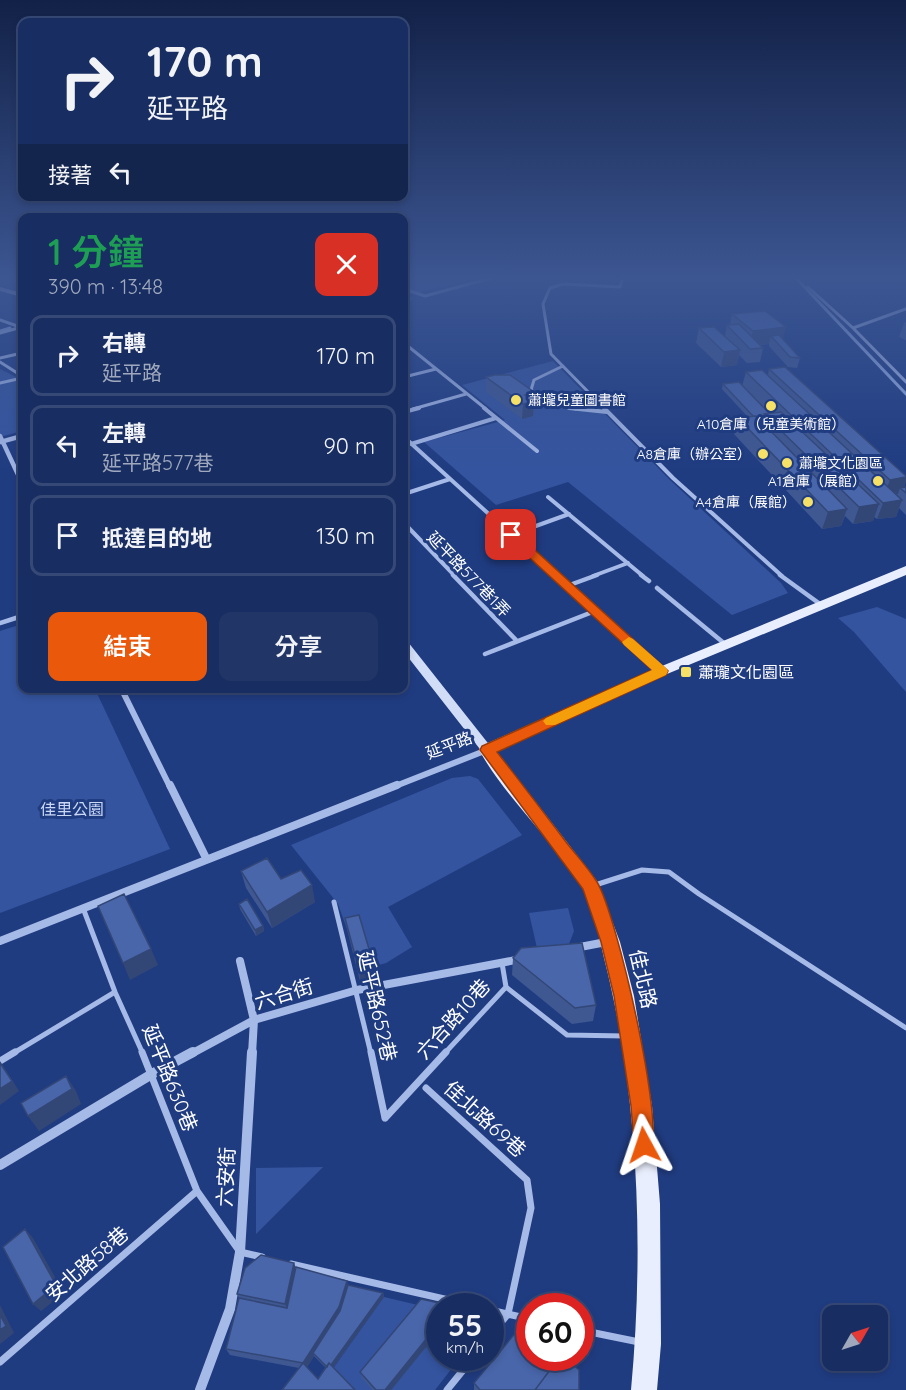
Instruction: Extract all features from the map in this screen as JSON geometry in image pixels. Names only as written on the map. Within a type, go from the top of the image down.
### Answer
[{"type":"main road","name":"延平路","points":[[487,750],[662,671],[906,570]]},
{"type":"main road","name":"佳北路","points":[[487,750],[591,886],[610,942],[631,1036],[641,1106],[648,1204],[648,1344],[644,1390]]},
{"type":"street","points":[[18,437],[1,440],[18,475]]},
{"type":"street","name":"佳北路","points":[[408,650],[487,750]]},
{"type":"street","points":[[124,693],[206,858]]},
{"type":"street","name":"延平路","points":[[0,941],[206,858],[487,750]]},
{"type":"street","points":[[567,950],[610,942]]},
{"type":"street","name":"六合街","points":[[0,1165],[152,1074],[254,1020],[357,990],[534,956]]},
{"type":"street","name":"六安街","points":[[200,1390],[230,1309],[240,1252],[254,1020],[240,961]]},
{"type":"lane","points":[[548,342],[550,354],[673,478],[784,578],[820,604]]},
{"type":"lane","points":[[867,342],[906,382]]},
{"type":"lane","points":[[408,347],[537,451]]},
{"type":"lane","points":[[0,360],[18,354]]},
{"type":"lane","points":[[0,360],[18,374]]},
{"type":"lane","points":[[563,366],[534,380],[531,390],[570,410],[607,412]]},
{"type":"lane","points":[[408,376],[436,369]]},
{"type":"lane","points":[[0,383],[18,378]]},
{"type":"lane","points":[[408,411],[466,394]]},
{"type":"lane","points":[[411,444],[496,418]]},
{"type":"lane","points":[[408,441],[662,671]]},
{"type":"lane","points":[[408,493],[450,479]]},
{"type":"lane","points":[[548,497],[649,581]]},
{"type":"lane","points":[[511,535],[569,514]]},
{"type":"lane","name":"延平路577巷1弄","points":[[408,527],[517,641]]},
{"type":"lane","points":[[567,586],[628,563]]},
{"type":"lane","points":[[657,588],[727,645]]},
{"type":"lane","points":[[485,654],[595,610]]},
{"type":"lane","points":[[0,623],[18,617]]},
{"type":"lane","points":[[591,886],[642,870],[669,872],[699,894],[906,1028]]},
{"type":"lane","name":"延平路652巷","points":[[334,902],[357,990],[385,1118]]},
{"type":"lane","name":"延平路630巷","points":[[83,908],[115,992],[152,1074],[197,1191],[240,1252]]},
{"type":"lane","name":"六合路10巷","points":[[385,1118],[506,987],[502,963]]},
{"type":"lane","points":[[506,987],[567,1035],[631,1036]]},
{"type":"lane","points":[[0,1061],[115,992]]},
{"type":"lane","name":"佳北路69巷","points":[[426,1088],[527,1180],[531,1208],[508,1314]]},
{"type":"lane","name":"安北路58巷","points":[[0,1362],[197,1191]]},
{"type":"lane","points":[[240,1252],[274,1260]]},
{"type":"lane","points":[[285,1263],[426,1295]]},
{"type":"lane","points":[[504,1313],[516,1316]]},
{"type":"lane","points":[[504,1319],[508,1314]]},
{"type":"lane","points":[[594,1333],[648,1344]]},
{"type":"lane","points":[[447,1390],[462,1371]]},
{"type":"green space","points":[[553,361],[670,480],[781,583],[788,593],[732,615],[568,482],[496,505],[424,442],[505,420],[462,385]]},
{"type":"green space","points":[[0,369],[18,378],[18,432],[0,437]]},
{"type":"green space","points":[[877,607],[906,619],[906,692],[854,632],[838,618]]},
{"type":"green space","name":"佳里公園","points":[[18,625],[18,693],[97,693],[170,849],[0,913],[0,631]]},
{"type":"green space","points":[[470,776],[478,779],[522,835],[388,907],[412,947],[386,963],[372,967],[361,926],[347,929],[338,904],[291,845],[452,778]]},
{"type":"green space","points":[[568,908],[574,931],[569,944],[537,948],[529,913]]},
{"type":"green space","points":[[323,1167],[256,1234],[256,1168]]},
{"type":"green space","points":[[384,1297],[422,1306],[372,1390],[353,1390],[332,1370]]},
{"type":"green space","points":[[426,1346],[426,1371],[450,1371],[435,1390],[391,1390]]},
{"type":"building","points":[[713,342],[731,342],[740,350],[724,352]]},
{"type":"building","points":[[743,342],[757,342],[763,348],[750,349]]},
{"type":"building","points":[[776,342],[785,342],[800,358],[790,357]]},
{"type":"building","points":[[785,367],[906,477],[890,480],[769,369]]},
{"type":"building","points":[[762,370],[902,500],[883,503],[746,372]]},
{"type":"building","points":[[510,375],[534,392],[525,395],[534,401],[523,404],[486,377]]},
{"type":"building","points":[[739,382],[769,413],[764,414],[762,422],[753,416],[723,384]]},
{"type":"building","points":[[781,412],[879,504],[859,507],[764,414]]},
{"type":"building","points":[[756,416],[847,509],[828,512],[738,418]]},
{"type":"building","points":[[267,858],[281,879],[301,870],[312,885],[267,912],[241,871]]},
{"type":"building","points":[[124,894],[151,949],[123,963],[98,906]]},
{"type":"building","points":[[247,899],[263,926],[255,930],[239,904]]},
{"type":"building","points":[[359,915],[374,966],[359,970],[345,918]]},
{"type":"building","points":[[582,943],[596,1005],[575,1008],[513,958],[521,948]]},
{"type":"building","points":[[0,1063],[12,1081],[0,1089]]},
{"type":"building","points":[[66,1076],[72,1089],[28,1116],[21,1103]]},
{"type":"building","points":[[25,1229],[56,1285],[33,1304],[3,1247]]},
{"type":"building","points":[[261,1255],[294,1263],[285,1304],[237,1294],[245,1268]]},
{"type":"building","points":[[296,1267],[347,1281],[339,1307],[303,1363],[226,1349],[239,1298],[287,1308]]},
{"type":"building","points":[[348,1285],[383,1293],[331,1365],[329,1363],[327,1367],[313,1353],[340,1311]]},
{"type":"building","points":[[421,1299],[426,1300],[426,1339],[385,1390],[376,1390],[360,1372]]},
{"type":"building","points":[[0,1315],[6,1326],[0,1330]]},
{"type":"building","points":[[516,1332],[516,1371],[549,1371],[535,1390],[480,1390],[474,1383],[484,1371],[504,1371],[504,1347]]},
{"type":"building","points":[[303,1363],[318,1379],[329,1363],[355,1390],[282,1390]]},
{"type":"building","points":[[549,1371],[579,1371],[579,1390],[535,1390]]},
{"type":"waterway","points":[[857,342],[906,394]]},
{"type":"slow traffic","points":[[550,721],[662,671],[629,642]]},
{"type":"place","name":"蕭壠兒童圖書館","points":[[516,400]]},
{"type":"place","name":"A10倉庫（兒童美術館）","points":[[771,406]]},
{"type":"place","name":"A8倉庫（辦公室）","points":[[763,454]]},
{"type":"place","name":"蕭壠文化園區","points":[[787,463]]},
{"type":"place","name":"A1倉庫（展館）","points":[[878,481]]},
{"type":"place","name":"A4倉庫（展館）","points":[[808,502]]},
{"type":"place","name":"蕭瓏文化園區","points":[[686,672]]},
{"type":"route","points":[[511,535],[662,671],[487,750],[536,811],[591,886],[610,942],[624,996],[641,1106],[644,1145]]}]
